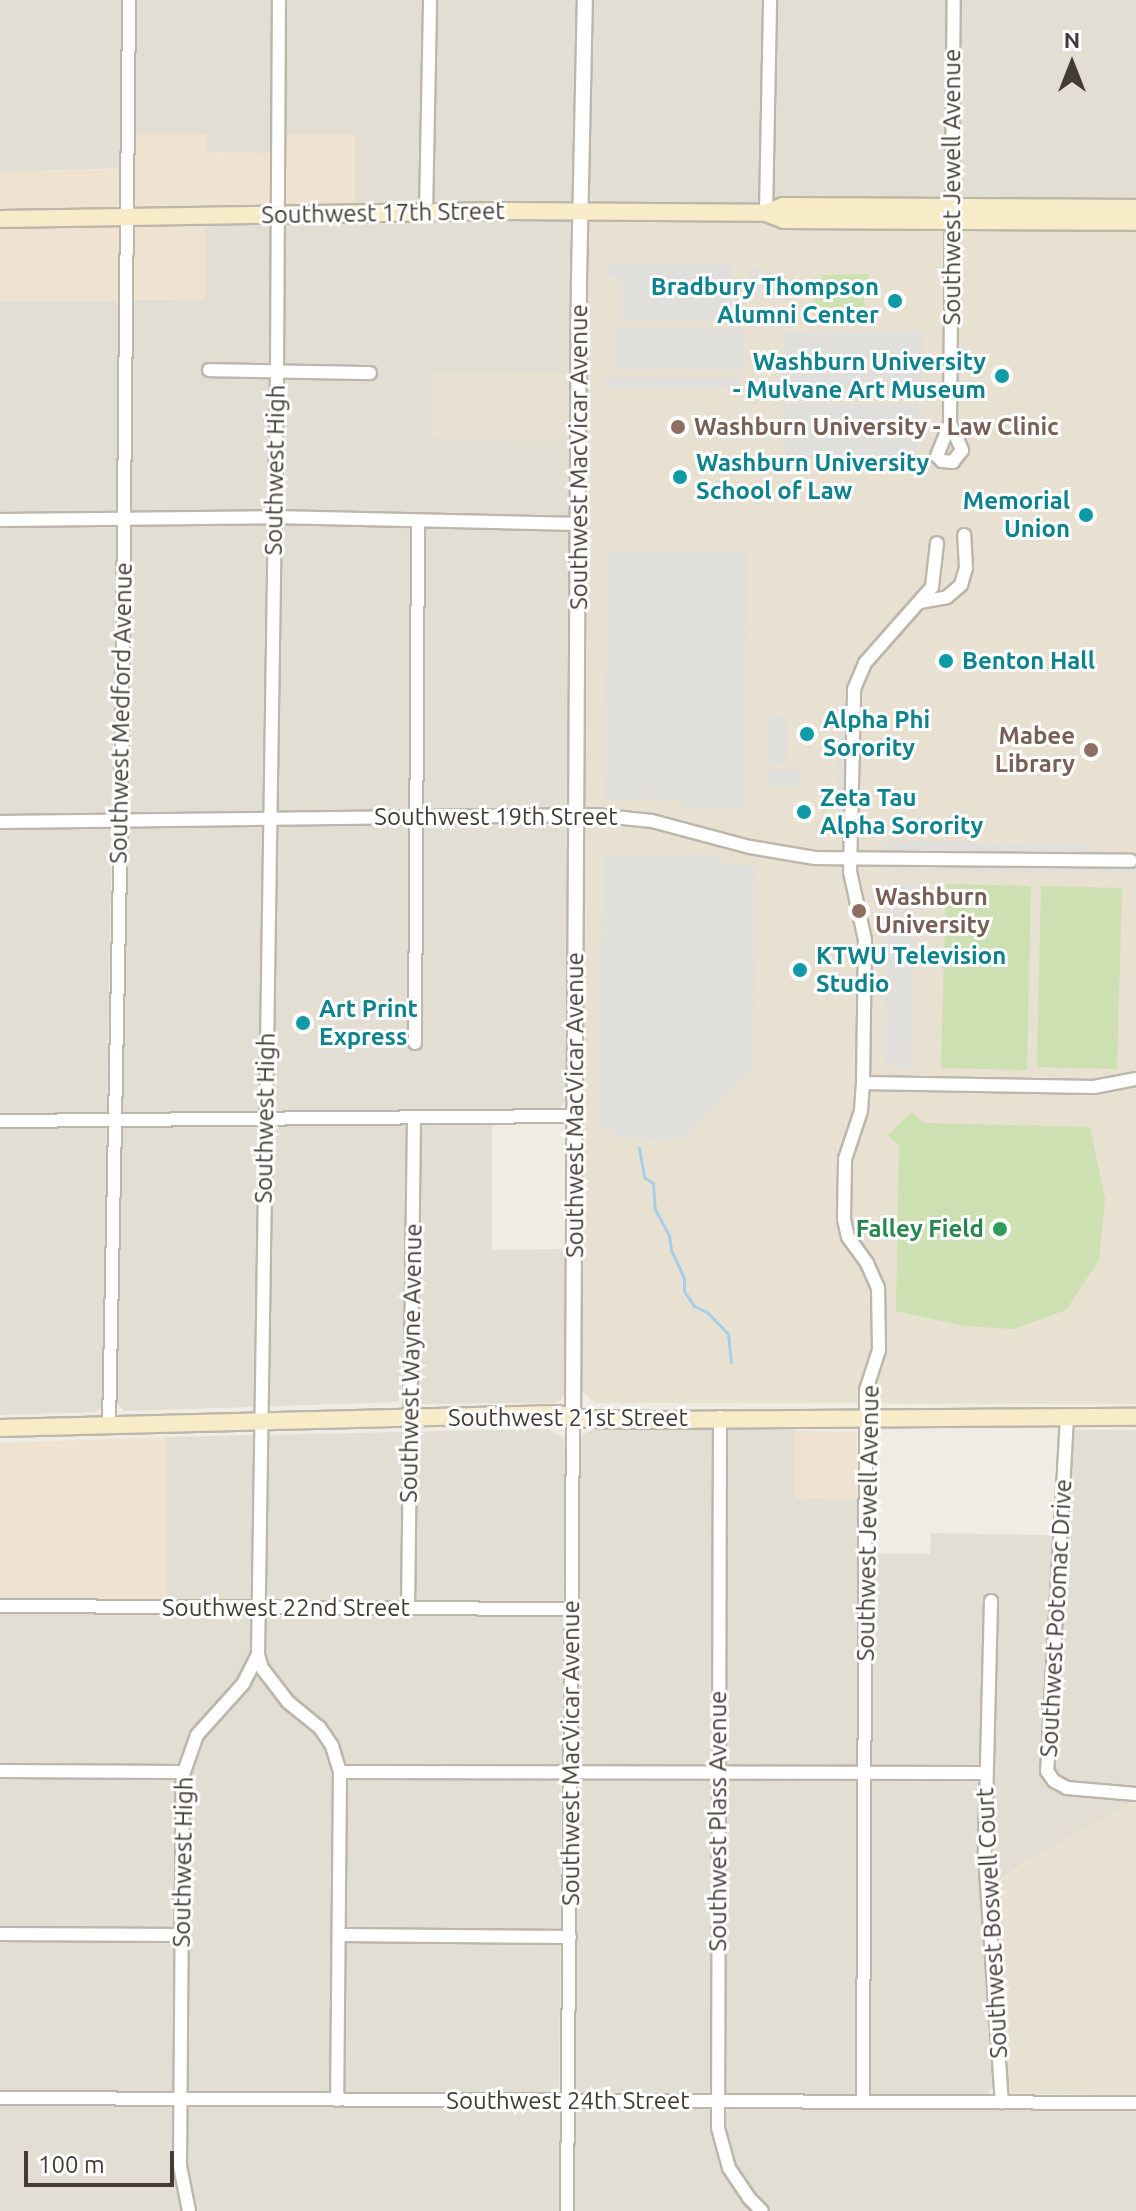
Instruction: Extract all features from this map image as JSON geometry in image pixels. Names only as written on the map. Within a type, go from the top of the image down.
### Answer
[{"type":"main road","name":"Southwest 17th Street","points":[[0,219],[581,212],[766,213],[784,220],[1136,208]]},
{"type":"main road","name":"Southwest 17th Street","points":[[952,214],[1136,222]]},
{"type":"main road","name":"Southwest 21st Street","points":[[0,1428],[503,1415],[656,1420],[720,1417],[1136,1417]]},
{"type":"street","name":"Southwest Medford Avenue","points":[[109,1426],[121,820],[129,0]]},
{"type":"street","name":"Southwest High","points":[[189,2211],[180,2166],[183,1772],[197,1735],[243,1684],[258,1655],[277,371],[279,0]]},
{"type":"street","points":[[426,213],[430,0]]},
{"type":"street","name":"Southwest MacVicar Avenue","points":[[567,2211],[585,0]]},
{"type":"street","points":[[766,213],[770,0]]},
{"type":"street","name":"Southwest Jewell Avenue","points":[[950,423],[954,0]]},
{"type":"street","points":[[209,370],[370,373]]},
{"type":"street","points":[[0,520],[274,517],[418,523],[579,524]]},
{"type":"street","points":[[415,1043],[418,523]]},
{"type":"street","name":"Southwest Jewell Avenue","points":[[863,2102],[867,1382],[879,1350],[878,1288],[867,1263],[853,1246],[844,1219],[846,1150],[861,1111],[863,1083],[865,940],[853,893],[850,858],[855,680],[865,663],[920,602],[947,597],[961,585],[966,568],[964,535]]},
{"type":"street","points":[[920,602],[935,583],[937,543]]},
{"type":"street","name":"Southwest 19th Street","points":[[0,822],[577,814],[652,821],[785,854],[850,858],[1131,861]]},
{"type":"street","points":[[863,1083],[1094,1087],[1136,1079]]},
{"type":"street","points":[[0,1121],[574,1116]]},
{"type":"street","name":"Southwest Wayne Avenue","points":[[408,1609],[414,1117]]},
{"type":"street","name":"Southwest Plass Avenue","points":[[720,1417],[722,1568],[717,1774],[719,2102],[723,2154],[735,2178],[762,2211]]},
{"type":"street","name":"Southwest Potomac Drive","points":[[1067,1417],[1047,1771],[1054,1781],[1067,1788],[1136,1794]]},
{"type":"street","name":"Southwest Boswell Court","points":[[991,1601],[985,1855],[1002,2102]]},
{"type":"street","name":"Southwest 22nd Street","points":[[0,1606],[573,1609]]},
{"type":"street","points":[[258,1655],[262,1668],[288,1702],[320,1728],[332,1746],[340,1772],[337,2100]]},
{"type":"street","points":[[0,1771],[183,1772]]},
{"type":"street","points":[[340,1772],[986,1773]]},
{"type":"street","points":[[0,1934],[182,1935]]},
{"type":"street","points":[[340,1935],[570,1937]]},
{"type":"street","name":"Southwest 24th Street","points":[[0,2098],[1136,2103]]},
{"type":"shaded area","points":[[0,0],[578,0],[576,202],[355,206],[354,135],[284,135],[282,154],[207,152],[205,134],[132,168],[0,172]]},
{"type":"shaded area","points":[[589,0],[1136,0],[1136,215],[597,223],[597,203],[590,198],[589,192]]},
{"type":"shaded area","points":[[132,134],[206,134],[207,152],[272,153],[270,203],[265,207],[138,210],[131,203]]},
{"type":"shaded area","points":[[283,135],[355,135],[355,206],[285,204],[282,200]]},
{"type":"shaded area","points":[[121,169],[120,201],[113,210],[0,212],[0,172]]},
{"type":"shaded area","points":[[568,218],[574,227],[572,373],[432,374],[432,438],[572,439],[567,1101],[559,1108],[492,1109],[492,1250],[566,1249],[565,1392],[561,1400],[555,1403],[420,1404],[416,1399],[406,1282],[401,1396],[398,1402],[124,1411],[115,1402],[132,300],[205,299],[205,222]]},
{"type":"shaded area","name":"Washburn University","points":[[599,219],[1136,225],[1136,1404],[595,1403],[581,1391],[586,440],[432,438],[431,374],[587,373],[588,232],[590,223]]},
{"type":"shaded area","points":[[205,222],[205,299],[132,300],[134,226]]},
{"type":"shaded area","points":[[0,224],[118,225],[122,235],[121,301],[0,301]]},
{"type":"shaded area","points":[[606,263],[733,264],[732,321],[620,320],[620,277],[606,277]]},
{"type":"shaded area","points":[[750,268],[761,268],[761,294],[750,294]]},
{"type":"shaded area","points":[[0,301],[121,301],[102,1407],[96,1412],[0,1415]]},
{"type":"shaded area","points":[[614,327],[743,328],[742,370],[614,369]]},
{"type":"shaded area","points":[[784,331],[923,332],[922,389],[783,388]]},
{"type":"shaded area","points":[[605,377],[740,378],[740,388],[605,387]]},
{"type":"shaded area","points":[[784,403],[919,404],[917,459],[783,459]]},
{"type":"shaded area","points":[[608,552],[747,552],[745,808],[681,808],[681,800],[603,799]]},
{"type":"shaded area","points":[[838,704],[847,705],[845,834],[836,834]]},
{"type":"shaded area","points":[[769,715],[787,715],[787,765],[769,765]]},
{"type":"shaded area","points":[[768,770],[800,770],[800,786],[768,786]]},
{"type":"shaded area","points":[[882,841],[1088,844],[1089,851],[1136,852],[1136,873],[880,870]]},
{"type":"shaded area","points":[[720,855],[721,865],[757,865],[753,1065],[747,1076],[683,1139],[615,1138],[615,1131],[601,1130],[603,856]]},
{"type":"shaded area","points":[[889,882],[916,883],[911,1069],[883,1064]]},
{"type":"shaded area","points":[[549,1429],[564,1438],[565,1446],[559,2092],[0,2093],[0,1612],[167,1613],[166,1437]]},
{"type":"shaded area","points":[[596,1429],[795,1430],[795,1498],[858,1499],[860,1553],[930,1554],[931,1533],[1052,1535],[1063,1438],[1077,1430],[1136,1430],[1136,1801],[1032,1858],[982,1893],[993,2086],[988,2094],[578,2093],[574,2077],[577,1447],[583,1434]]},
{"type":"shaded area","points":[[795,1430],[857,1432],[858,1499],[795,1498]]},
{"type":"shaded area","points":[[166,1437],[167,1601],[0,1600],[0,1443]]},
{"type":"shaded area","points":[[1136,1801],[1136,2095],[1012,2094],[1007,2083],[994,1886],[1032,1858]]},
{"type":"shaded area","points":[[0,2102],[711,2109],[714,2147],[722,2168],[752,2211],[0,2211]]},
{"type":"shaded area","points":[[729,2108],[1136,2108],[1136,2211],[771,2211],[750,2191],[725,2147],[722,2117]]},
{"type":"green space","points":[[869,274],[864,301],[869,324],[821,324],[814,300],[822,275]]},
{"type":"green space","points":[[946,884],[1031,886],[1027,1070],[941,1068]]},
{"type":"green space","points":[[1041,886],[1122,888],[1117,1069],[1037,1067]]},
{"type":"green space","name":"Falley Field","points":[[912,1112],[924,1123],[1090,1127],[1105,1198],[1099,1260],[1066,1310],[1013,1329],[965,1326],[896,1311],[899,1146],[888,1135]]},
{"type":"waterway","points":[[639,1148],[644,1177],[653,1183],[655,1209],[669,1235],[671,1250],[684,1278],[684,1291],[694,1306],[707,1312],[728,1334],[731,1362]]},
{"type":"place","name":"Bradbury Thompson Alumni Center","points":[[895,301]]},
{"type":"place","name":"Washburn University - Mulvane Art Museum","points":[[1002,376]]},
{"type":"place","name":"Washburn University - Law Clinic","points":[[678,427]]},
{"type":"place","name":"Washburn University School of Law","points":[[680,477]]},
{"type":"place","name":"Memorial Union","points":[[1086,515]]},
{"type":"place","name":"Benton Hall","points":[[946,661]]},
{"type":"place","name":"Alpha Phi Sorority","points":[[807,734]]},
{"type":"place","name":"Mabee Library","points":[[1091,750]]},
{"type":"place","name":"Zeta Tau Alpha Sorority","points":[[804,812]]},
{"type":"place","name":"Washburn University","points":[[859,911]]},
{"type":"place","name":"KTWU Television Studio","points":[[800,970]]},
{"type":"place","name":"Art Print Express","points":[[303,1023]]},
{"type":"place","name":"Falley Field","points":[[1000,1229]]}]
